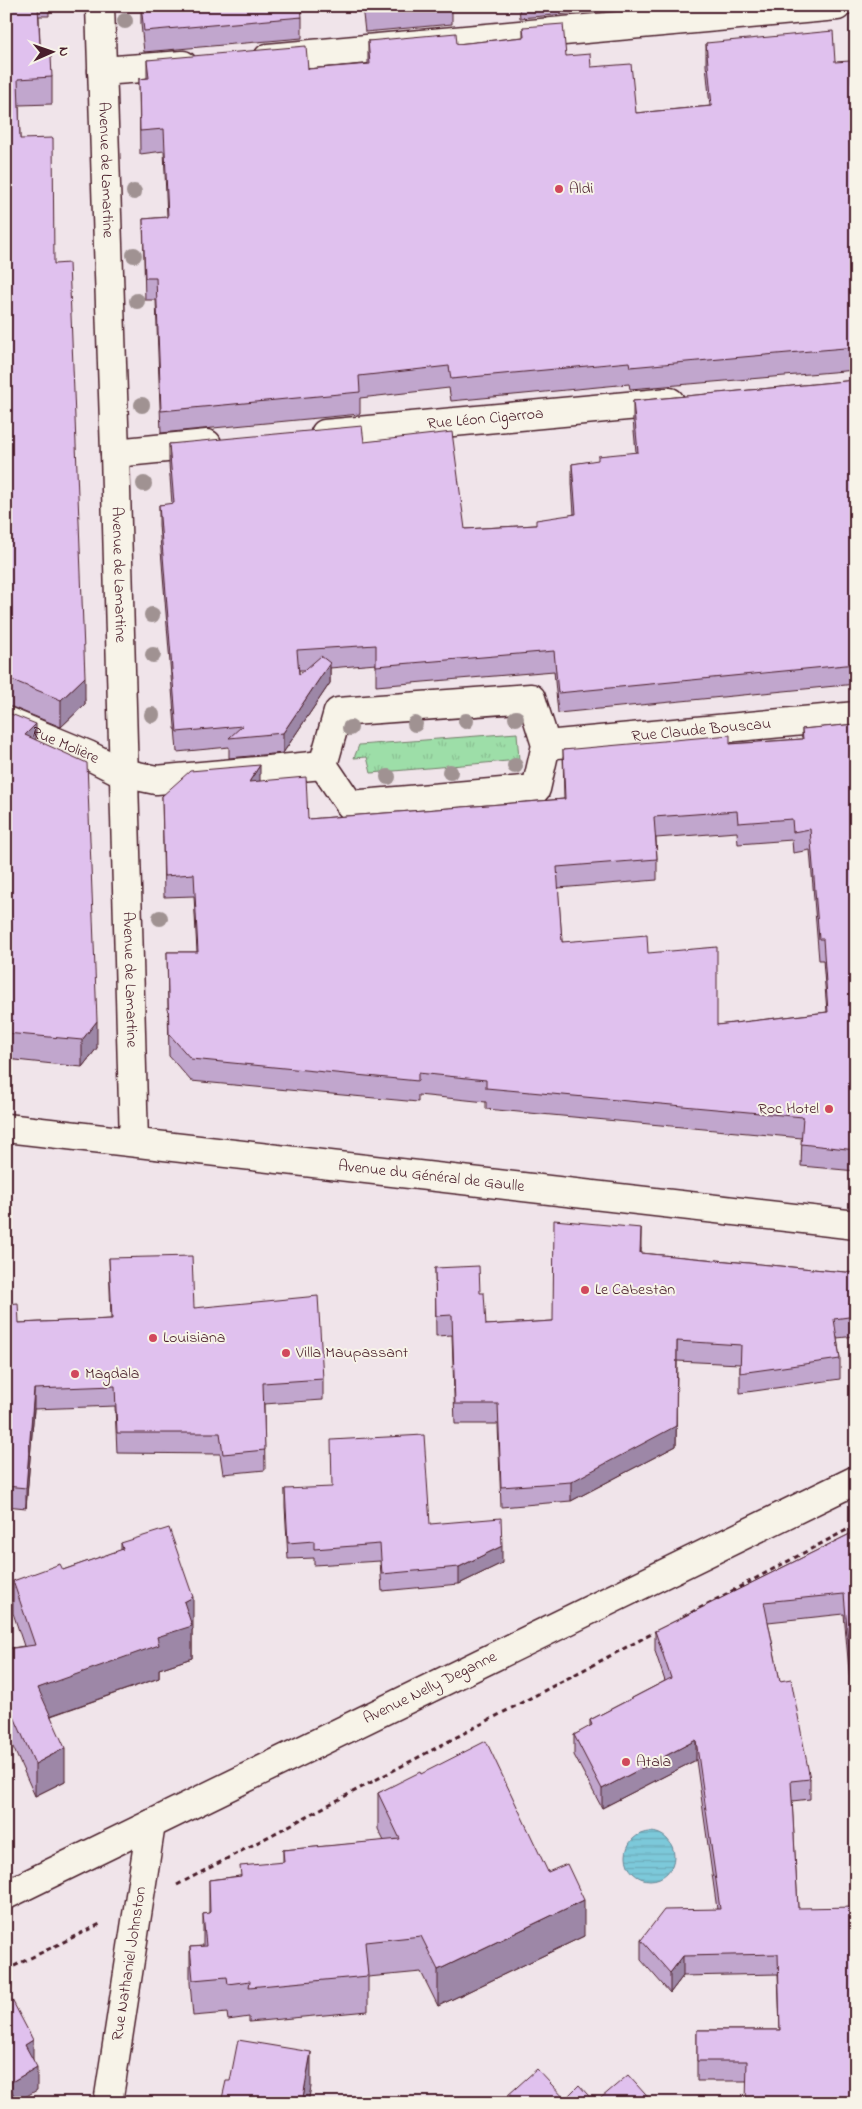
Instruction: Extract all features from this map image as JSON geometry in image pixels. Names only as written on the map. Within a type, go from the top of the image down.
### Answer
[{"type":"street","name":"Avenue de Lamartine","points":[[100,6],[115,453],[134,1142]]},
{"type":"street","points":[[242,60],[837,6]]},
{"type":"street","points":[[102,72],[203,64]]},
{"type":"street","name":"Rue Léon Cigarroa","points":[[303,436],[698,399]]},
{"type":"street","points":[[115,453],[234,442]]},
{"type":"street","points":[[530,698],[546,745],[536,789],[350,805],[323,765],[338,712],[530,698]]},
{"type":"street","name":"Rue Claude Bouscau","points":[[546,745],[856,716]]},
{"type":"street","name":"Rue Molière","points":[[6,721],[88,755],[123,773]]},
{"type":"street","points":[[123,773],[156,780],[323,765]]},
{"type":"street","name":"Avenue du Général de Gaulle","points":[[6,1128],[856,1225]]},
{"type":"street","name":"Avenue Nelly Deganne","points":[[6,1895],[856,1480]]},
{"type":"street","name":"Rue Nathaniel Johnston","points":[[108,2103],[150,1824]]},
{"type":"path","points":[[681,1618],[856,1525]]},
{"type":"path","points":[[6,1970],[138,1906],[663,1628]]},
{"type":"green space","points":[[517,733],[519,760],[371,773],[367,757],[354,758],[359,745]]},
{"type":"water","points":[[650,1832],[659,1834],[667,1839],[672,1847],[674,1856],[672,1865],[667,1873],[659,1878],[650,1880],[641,1878],[633,1873],[628,1865],[626,1856],[628,1847],[633,1839],[641,1834]]},
{"type":"building","points":[[6,6],[38,6],[40,45],[51,56],[52,77],[18,79],[20,139],[53,138],[54,264],[69,263],[85,677],[61,700],[6,679]]},
{"type":"building","points":[[141,6],[301,6],[302,17],[144,31]]},
{"type":"building","points":[[365,6],[419,6],[365,11]]},
{"type":"building","points":[[563,24],[566,56],[590,54],[591,67],[631,64],[636,113],[712,106],[706,43],[833,31],[835,62],[850,61],[856,120],[856,206],[850,206],[856,251],[856,347],[630,367],[629,362],[451,379],[449,366],[359,376],[360,392],[161,411],[156,278],[145,278],[143,219],[168,217],[164,129],[140,131],[139,79],[149,78],[147,60],[306,46],[308,69],[370,64],[368,41],[456,33],[457,44],[524,37],[523,27]]},
{"type":"building","points":[[856,380],[856,664],[558,693],[554,651],[376,666],[376,645],[297,650],[299,675],[321,656],[330,663],[283,733],[229,738],[242,726],[177,732],[159,505],[174,503],[169,444],[362,426],[364,442],[452,432],[465,529],[536,525],[536,520],[576,514],[572,464],[598,460],[598,456],[638,452],[633,401]]},
{"type":"building","points":[[6,712],[36,724],[25,735],[87,763],[97,1021],[82,1040],[6,1033]]},
{"type":"building","points":[[856,724],[856,1150],[801,1144],[803,1117],[486,1088],[486,1080],[418,1073],[418,1081],[191,1059],[169,1034],[167,952],[198,952],[194,874],[164,876],[162,796],[190,771],[260,765],[249,782],[306,777],[308,819],[565,799],[563,750],[730,735],[730,744],[803,739],[802,729]],"holes":[[[737,811],[738,823],[792,819],[793,832],[810,829],[819,939],[823,939],[828,1012],[717,1025],[717,947],[648,953],[647,935],[562,942],[557,867],[657,859],[654,817]]]},
{"type":"building","points":[[554,1220],[641,1228],[640,1253],[856,1273],[856,1316],[834,1319],[840,1359],[740,1373],[741,1345],[677,1341],[676,1426],[571,1482],[501,1487],[498,1404],[455,1404],[452,1315],[436,1316],[435,1268],[479,1266],[480,1293],[484,1293],[486,1325],[553,1321]]},
{"type":"building","points":[[192,1256],[194,1308],[318,1296],[323,1379],[263,1383],[265,1450],[223,1454],[220,1433],[117,1433],[115,1386],[34,1389],[26,1488],[6,1486],[6,1283],[9,1283],[7,1304],[18,1303],[19,1323],[112,1319],[109,1258]]},
{"type":"building","points":[[424,1435],[430,1524],[501,1518],[502,1546],[459,1567],[382,1574],[380,1544],[314,1549],[314,1541],[288,1543],[285,1489],[332,1487],[331,1440]]},
{"type":"building","points":[[169,1528],[193,1597],[184,1602],[192,1626],[157,1637],[159,1645],[38,1688],[65,1748],[35,1764],[8,1703],[6,1704],[6,1649],[35,1645],[13,1581],[60,1564],[63,1570],[123,1549],[121,1543]]},
{"type":"building","points":[[856,1531],[856,1708],[854,1708],[844,1594],[764,1602],[780,1681],[791,1679],[810,1779],[791,1781],[798,1908],[856,1907],[856,2103],[746,2103],[747,2061],[697,2061],[697,2030],[780,2030],[778,1954],[683,1956],[670,1973],[641,1940],[664,1910],[720,1909],[696,1740],[602,1789],[574,1735],[592,1725],[590,1720],[671,1678],[655,1631]]},
{"type":"building","points":[[486,1741],[548,1872],[567,1864],[584,1900],[438,1970],[421,1936],[365,1942],[368,1976],[249,1987],[250,1981],[228,1984],[227,1977],[193,1980],[190,1947],[206,1946],[203,1914],[210,1913],[209,1880],[241,1876],[240,1866],[284,1862],[283,1850],[400,1839],[378,1793],[420,1772],[421,1774]]},
{"type":"building","points":[[11,1998],[33,2040],[25,2045],[37,2067],[8,2084],[18,2103],[6,2103],[6,2000]]},
{"type":"building","points":[[238,2040],[311,2052],[302,2103],[221,2103],[226,2081],[230,2081]]},
{"type":"building","points":[[537,2069],[565,2099],[579,2085],[595,2103],[513,2103],[507,2096]]},
{"type":"building","points":[[628,2075],[653,2103],[595,2103]]},
{"type":"place","name":"Aldi","points":[[559,189]]},
{"type":"place","name":"Roc Hotel","points":[[829,1109]]},
{"type":"place","name":"Le Cabestan","points":[[585,1290]]},
{"type":"place","name":"Louisiana","points":[[153,1338]]},
{"type":"place","name":"Villa Maupassant","points":[[286,1353]]},
{"type":"place","name":"Magdala","points":[[75,1374]]},
{"type":"place","name":"Atala","points":[[626,1762]]}]
